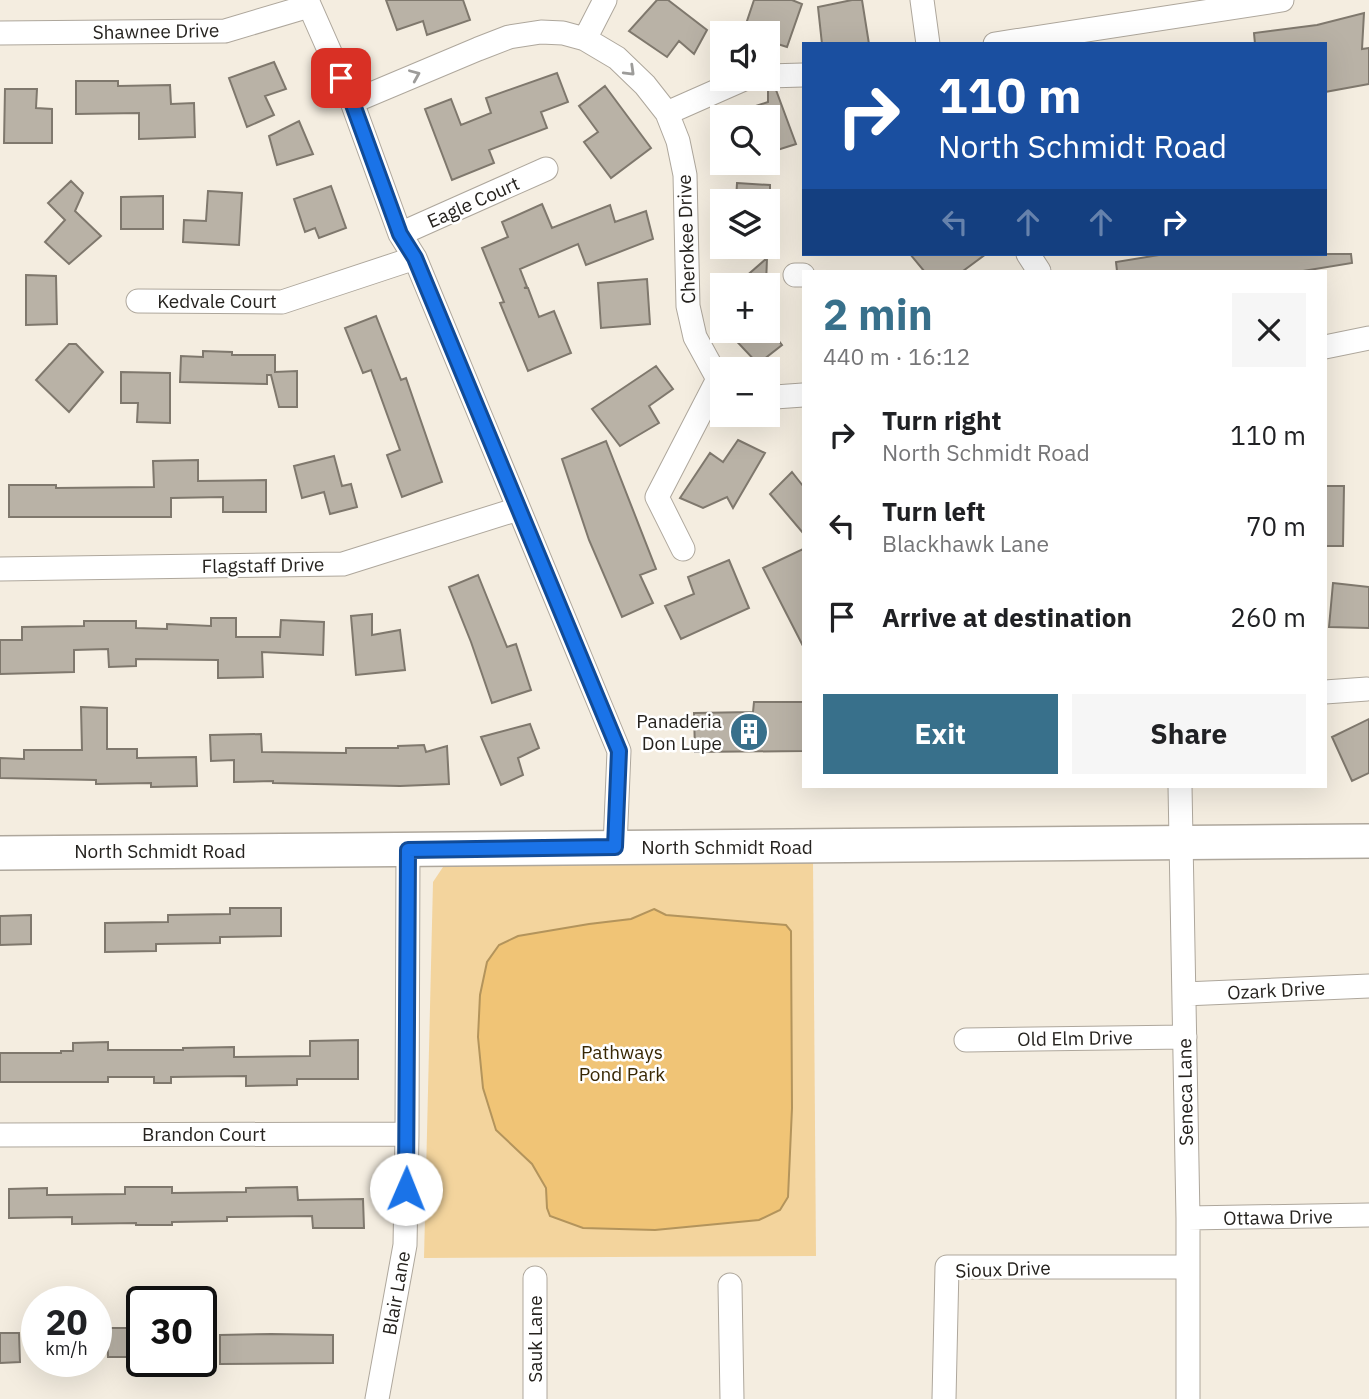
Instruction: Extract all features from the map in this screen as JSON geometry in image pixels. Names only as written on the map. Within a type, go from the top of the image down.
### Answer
[{"type":"street","points":[[585,39],[605,0]]},
{"type":"street","points":[[922,0],[928,42]]},
{"type":"street","points":[[1008,42],[1282,0]]},
{"type":"street","points":[[308,3],[352,102],[400,234],[415,258],[619,751],[615,847]]},
{"type":"street","name":"Shawnee Drive","points":[[0,33],[225,31],[308,3]]},
{"type":"street","name":"Cherokee Drive","points":[[352,102],[509,37],[541,32],[563,33],[585,39],[617,58],[645,85],[667,113],[678,141],[685,175],[688,306],[695,337],[710,363]]},
{"type":"street","points":[[780,76],[802,75]]},
{"type":"street","points":[[667,113],[717,91]]},
{"type":"street","name":"Eagle Court","points":[[400,234],[546,169]]},
{"type":"street","name":"Kedvale Court","points":[[138,301],[282,302],[415,258]]},
{"type":"street","points":[[1327,347],[1369,338]]},
{"type":"street","points":[[780,397],[802,395]]},
{"type":"street","points":[[683,549],[657,498],[710,399]]},
{"type":"street","name":"Flagstaff Drive","points":[[0,569],[343,564],[518,509]]},
{"type":"street","points":[[1327,692],[1367,689]]},
{"type":"street","name":"Seneca Lane","points":[[1180,788],[1188,1218],[1188,1399]]},
{"type":"street","name":"North Schmidt Road","points":[[0,853],[1369,841]]},
{"type":"street","name":"Blair Lane","points":[[377,1399],[405,1245],[408,850]]},
{"type":"street","name":"Ozark Drive","points":[[1184,995],[1369,986]]},
{"type":"street","name":"Old Elm Drive","points":[[966,1040],[1185,1037]]},
{"type":"street","name":"Brandon Court","points":[[0,1135],[407,1133]]},
{"type":"street","name":"Ottawa Drive","points":[[1188,1218],[1369,1215]]},
{"type":"street","name":"Sioux Drive","points":[[944,1399],[947,1267],[1187,1267]]},
{"type":"street","name":"Sauk Lane","points":[[535,1278],[535,1399]]},
{"type":"street","points":[[730,1285],[732,1399]]},
{"type":"green space","name":"Pathways Pond Park","points":[[813,859],[816,1256],[424,1258],[433,882],[443,867],[454,863]]},
{"type":"shaded area","points":[[654,909],[666,915],[786,925],[791,931],[792,1108],[788,1197],[780,1210],[759,1220],[655,1230],[583,1228],[550,1216],[546,1188],[532,1164],[496,1130],[483,1088],[478,1037],[480,995],[487,962],[499,945],[518,936],[631,919]]},
{"type":"building","points":[[386,0],[463,0],[470,20],[427,35],[423,21],[397,30]]},
{"type":"building","points":[[657,0],[668,0],[707,30],[694,54],[679,41],[667,57],[629,31]]},
{"type":"building","points":[[754,0],[792,0],[802,4],[787,47],[780,45],[780,21],[747,21]]},
{"type":"building","points":[[862,0],[869,42],[822,42],[818,7]]},
{"type":"building","points":[[1364,13],[1362,49],[1369,48],[1369,84],[1327,92],[1327,42],[1255,42],[1254,33],[1317,25]]},
{"type":"building","points":[[274,62],[286,89],[265,96],[274,115],[247,127],[229,78]]},
{"type":"building","points":[[557,73],[568,102],[541,112],[547,128],[489,150],[494,163],[452,180],[425,109],[451,99],[461,125],[491,113],[486,98]]},
{"type":"building","points":[[76,81],[118,81],[118,86],[170,85],[171,104],[194,103],[195,137],[139,139],[139,113],[76,114]]},
{"type":"building","points":[[605,86],[651,148],[611,178],[584,142],[598,132],[579,106]]},
{"type":"building","points":[[5,89],[37,89],[36,108],[52,109],[52,143],[4,143]]},
{"type":"building","points":[[768,91],[776,91],[796,144],[780,149],[780,105],[759,105],[768,102]]},
{"type":"building","points":[[299,121],[313,154],[277,165],[269,136]]},
{"type":"building","points":[[71,181],[83,193],[75,211],[101,236],[69,264],[45,242],[65,220],[48,203]]},
{"type":"building","points":[[737,183],[770,185],[770,189],[737,189]]},
{"type":"building","points":[[331,186],[346,228],[319,238],[315,228],[305,232],[294,199]]},
{"type":"building","points":[[208,191],[242,193],[239,245],[183,242],[184,220],[206,221]]},
{"type":"building","points":[[163,196],[163,229],[121,229],[121,197]]},
{"type":"building","points":[[542,204],[552,228],[610,205],[615,222],[646,211],[653,239],[586,265],[578,244],[520,269],[527,287],[524,288],[528,288],[539,317],[554,311],[571,353],[528,371],[500,303],[504,302],[482,248],[508,237],[502,222]]},
{"type":"building","points":[[1351,254],[1352,263],[1309,270],[1117,270],[1116,262],[1153,256]]},
{"type":"building","points":[[912,256],[983,256],[964,270],[923,270]]},
{"type":"building","points":[[766,259],[767,259],[766,273],[750,273]]},
{"type":"building","points":[[26,275],[56,276],[57,324],[26,325]]},
{"type":"building","points":[[647,279],[650,324],[601,328],[598,283]]},
{"type":"building","points":[[376,316],[401,380],[406,378],[442,482],[402,497],[387,455],[400,450],[371,370],[363,373],[345,328]]},
{"type":"building","points":[[780,342],[782,345],[767,357],[751,357],[738,343]]},
{"type":"building","points":[[69,344],[76,344],[103,372],[69,412],[36,380]]},
{"type":"building","points":[[203,351],[232,352],[232,355],[275,355],[275,372],[297,371],[297,407],[279,407],[271,375],[267,375],[267,384],[180,382],[181,356],[203,357]]},
{"type":"building","points":[[656,366],[673,389],[649,406],[659,423],[620,446],[592,409]]},
{"type":"building","points":[[121,372],[170,373],[170,423],[137,422],[138,403],[121,403]]},
{"type":"building","points":[[738,440],[765,453],[733,508],[727,497],[703,508],[680,498],[710,453],[723,462]]},
{"type":"building","points":[[606,441],[656,569],[640,575],[653,603],[622,617],[589,540],[562,459]]},
{"type":"building","points":[[334,456],[342,486],[351,484],[357,507],[330,514],[324,492],[302,498],[294,466]]},
{"type":"building","points":[[198,460],[198,481],[266,480],[266,512],[223,512],[223,497],[171,498],[171,517],[9,517],[9,485],[56,485],[56,488],[154,487],[153,461]]},
{"type":"building","points":[[792,472],[802,485],[802,532],[770,494]]},
{"type":"building","points":[[1327,486],[1344,486],[1343,546],[1327,546]]},
{"type":"building","points":[[802,549],[802,644],[763,568]]},
{"type":"building","points":[[729,560],[749,608],[681,639],[665,606],[694,594],[688,577]]},
{"type":"building","points":[[478,575],[507,647],[516,644],[531,690],[492,703],[449,587]]},
{"type":"building","points":[[1333,583],[1369,587],[1369,628],[1329,627]]},
{"type":"building","points":[[372,614],[372,635],[400,630],[405,670],[356,675],[351,616]]},
{"type":"building","points":[[211,618],[236,618],[236,637],[280,637],[281,620],[324,622],[323,655],[262,652],[263,677],[218,678],[218,660],[136,659],[136,666],[109,667],[108,649],[74,650],[74,672],[0,674],[0,640],[22,640],[22,627],[84,626],[84,621],[136,621],[136,628],[167,629],[167,624],[211,626]]},
{"type":"building","name":"Panaderia Don Lupe","points":[[754,702],[802,702],[802,751],[695,752],[694,713],[753,712]]},
{"type":"building","points":[[81,707],[107,708],[107,749],[137,749],[137,758],[196,757],[197,786],[151,787],[151,783],[96,784],[96,780],[0,778],[0,758],[24,759],[24,750],[82,750]]},
{"type":"building","points":[[1369,719],[1369,773],[1352,781],[1332,737]]},
{"type":"building","points":[[530,724],[539,748],[518,758],[523,775],[501,785],[481,737]]},
{"type":"building","points":[[261,734],[262,752],[346,753],[346,748],[424,745],[426,752],[447,746],[449,784],[400,786],[234,782],[234,760],[211,761],[210,735]]},
{"type":"building","points":[[230,908],[281,908],[281,936],[220,937],[220,943],[156,944],[156,951],[105,952],[105,923],[168,922],[168,915],[230,914]]},
{"type":"building","points":[[31,915],[31,944],[0,945],[0,916]]},
{"type":"building","points":[[358,1040],[358,1079],[297,1079],[297,1085],[246,1086],[246,1076],[171,1077],[171,1083],[154,1083],[154,1077],[108,1077],[108,1082],[0,1082],[0,1053],[61,1053],[73,1051],[73,1043],[108,1042],[108,1050],[234,1047],[234,1057],[310,1056],[310,1041]]},
{"type":"building","points":[[125,1187],[172,1187],[172,1193],[246,1192],[246,1188],[297,1187],[298,1200],[363,1199],[364,1228],[313,1228],[312,1216],[227,1217],[227,1221],[172,1222],[172,1225],[72,1224],[72,1217],[9,1218],[9,1189],[47,1188],[47,1195],[125,1194]]},
{"type":"building","points":[[112,1328],[126,1328],[126,1357],[112,1357]]},
{"type":"building","points":[[0,1333],[19,1333],[20,1362],[0,1363]]},
{"type":"building","points":[[220,1335],[333,1335],[333,1363],[220,1364]]},
{"type":"place","name":"Panaderia Don Lupe","points":[[749,732]]},
{"type":"route","points":[[341,78],[400,234],[415,258],[619,751],[615,847],[408,850],[406,1189]]}]
